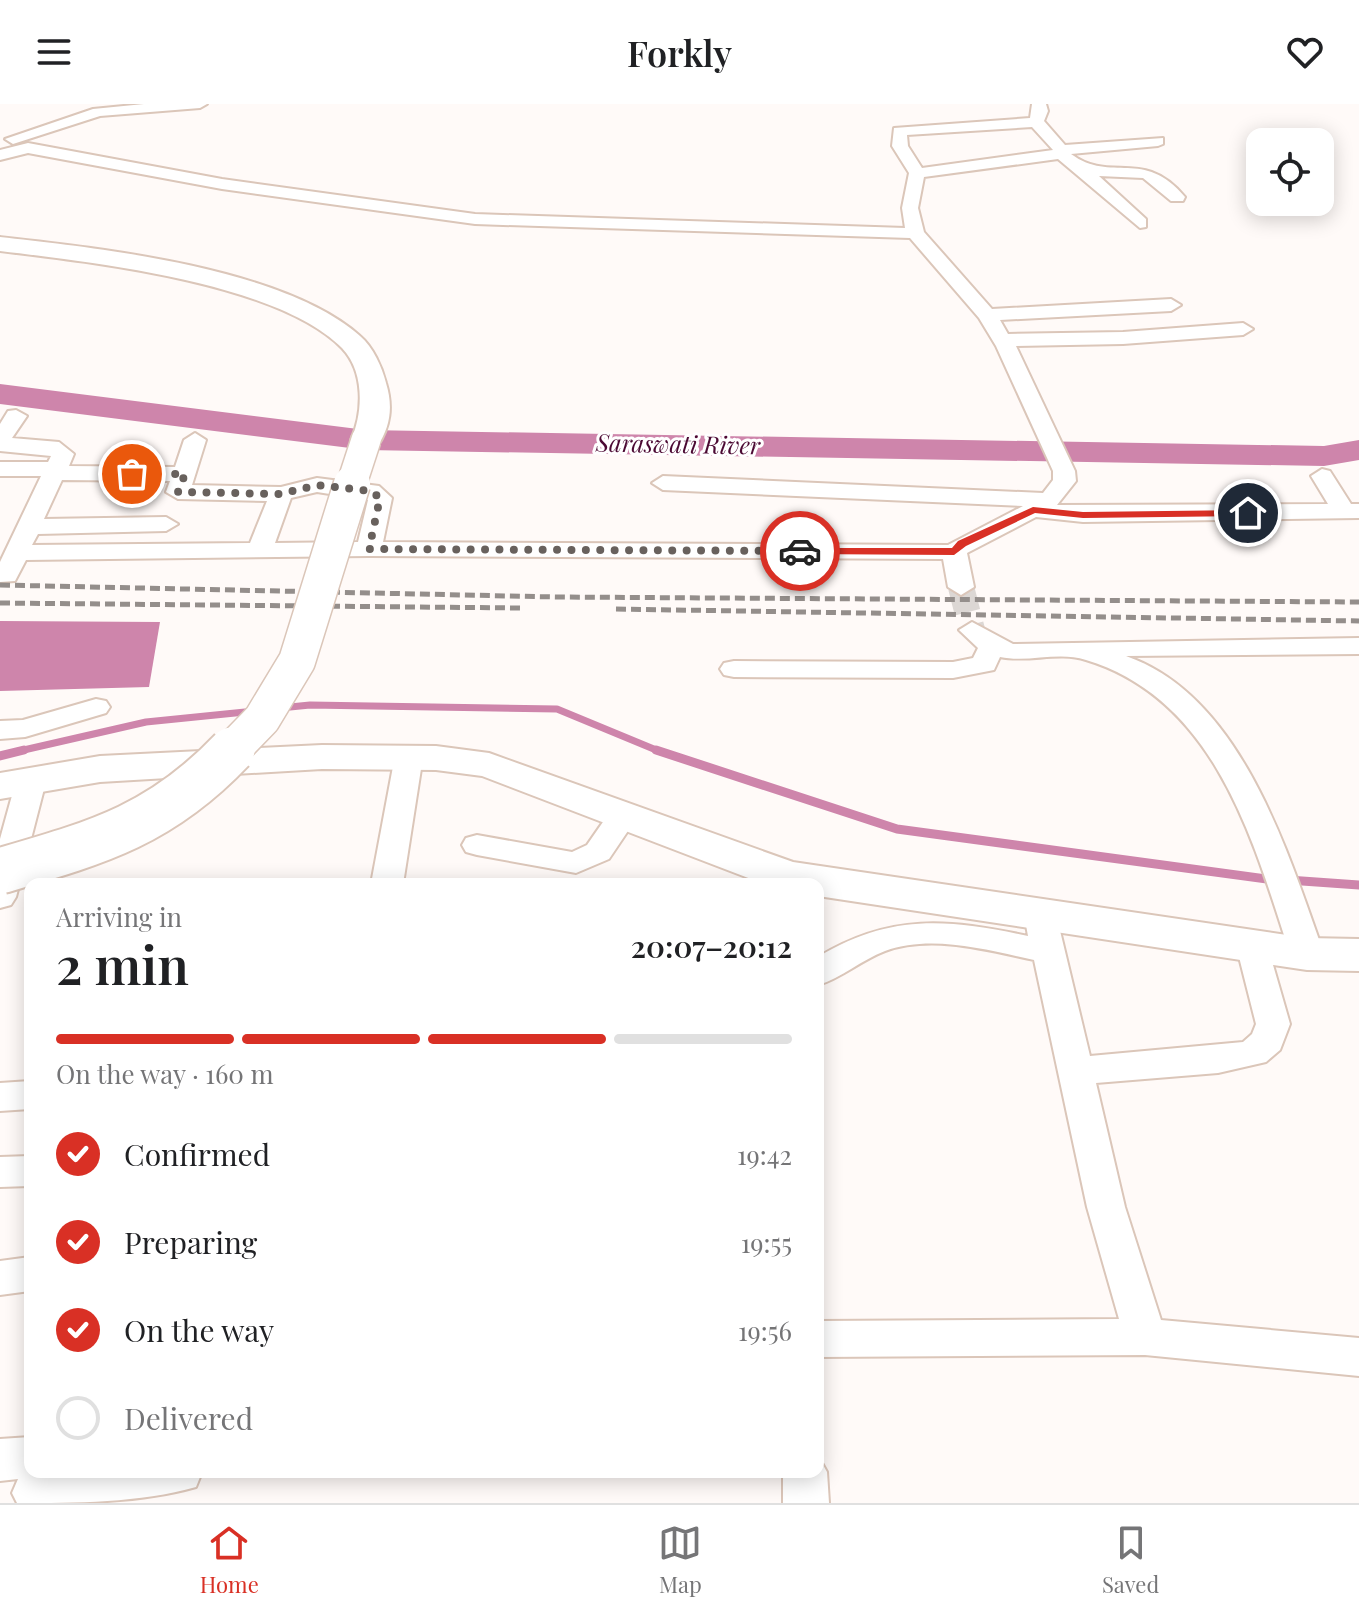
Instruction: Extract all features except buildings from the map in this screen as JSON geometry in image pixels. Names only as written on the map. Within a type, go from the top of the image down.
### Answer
[{"type":"street","points":[[0,155],[12,141],[98,112],[200,104]]},
{"type":"street","points":[[1036,122],[1041,111],[1039,104]]},
{"type":"street","points":[[1036,122],[1061,152],[1140,223]]},
{"type":"street","points":[[16,416],[0,442],[60,450],[63,454],[11,564],[156,551],[954,552],[962,544],[1041,505],[1065,481],[1060,460],[987,315],[915,233],[910,208],[917,173],[900,146],[899,131],[1036,122]]},
{"type":"street","points":[[12,141],[222,184],[475,219],[546,224],[915,233]]},
{"type":"street","points":[[917,173],[1158,141]]},
{"type":"street","points":[[1084,171],[1147,173],[1177,197]]},
{"type":"street","points":[[0,244],[157,269],[264,294],[294,306],[353,344],[371,385],[375,416],[297,661],[262,719],[204,780],[143,821],[104,841],[0,871]]},
{"type":"street","points":[[987,315],[1161,306],[1180,334]]},
{"type":"street","points":[[1002,340],[1180,334],[1239,338]]},
{"type":"street","points":[[156,551],[195,440]]},
{"type":"street","points":[[0,469],[54,471],[175,499]]},
{"type":"street","points":[[1322,476],[1351,511]]},
{"type":"street","points":[[663,483],[1041,505],[1083,515],[1351,511]]},
{"type":"street","points":[[28,527],[175,499],[279,501],[317,485],[377,494],[380,498],[369,549]]},
{"type":"street","points":[[260,550],[279,501]]},
{"type":"street","points":[[954,552],[961,587]]},
{"type":"street","points":[[734,669],[953,670],[984,664],[982,638],[1015,654],[1101,647],[1359,646]]},
{"type":"street","points":[[1084,650],[1139,671],[1161,685],[1185,707],[1225,756],[1255,813],[1307,954]]},
{"type":"street","points":[[0,730],[25,728],[96,707]]},
{"type":"street","points":[[388,878],[409,756]]},
{"type":"street","points":[[0,897],[16,784],[100,769],[322,757],[409,756],[489,765],[782,878]]},
{"type":"street","points":[[477,845],[576,863],[598,852],[623,816]]},
{"type":"street","points":[[824,888],[1045,933]]},
{"type":"street","points":[[824,969],[866,944],[924,931],[970,935],[1045,933],[1253,945],[1307,954],[1359,955]]},
{"type":"street","points":[[1045,933],[1106,1207],[1145,1337]]},
{"type":"street","points":[[1074,1071],[1218,1060],[1253,1053],[1268,1041],[1273,1024],[1253,945]]},
{"type":"street","points":[[0,1097],[24,1095]]},
{"type":"street","points":[[0,1172],[24,1171]]},
{"type":"street","points":[[0,1278],[24,1275]]},
{"type":"street","points":[[824,1339],[1145,1337],[1359,1357]]},
{"type":"street","points":[[0,1460],[24,1476]]},
{"type":"street","points":[[34,1482],[94,1478]]},
{"type":"street","points":[[805,1478],[806,1503]]},
{"type":"shaded area","points":[[0,621],[160,622],[149,687],[0,691]]},
{"type":"waterway","name":"Saraswati River","points":[[0,394],[366,440],[1324,456],[1359,450]]},
{"type":"waterway","points":[[280,708],[310,705],[557,709],[657,750]]},
{"type":"waterway","points":[[15,752],[146,722],[255,711]]},
{"type":"waterway","points":[[0,756],[24,750]]},
{"type":"waterway","points":[[657,750],[897,829],[1274,880]]},
{"type":"waterway","points":[[657,750],[661,752]]},
{"type":"waterway","points":[[1288,880],[1359,885]]},
{"type":"tunnel","points":[[961,587],[972,630]]},
{"type":"railway","points":[[0,585],[557,597],[1359,602]]},
{"type":"railway","points":[[0,603],[520,608]]},
{"type":"railway","points":[[616,609],[1359,621]]},
{"type":"way so far","points":[[132,474],[185,474],[178,492],[281,494],[317,485],[371,491],[380,498],[369,549],[800,551]]},
{"type":"route","points":[[800,551],[954,552],[962,544],[1033,510],[1083,515],[1248,513]]}]
